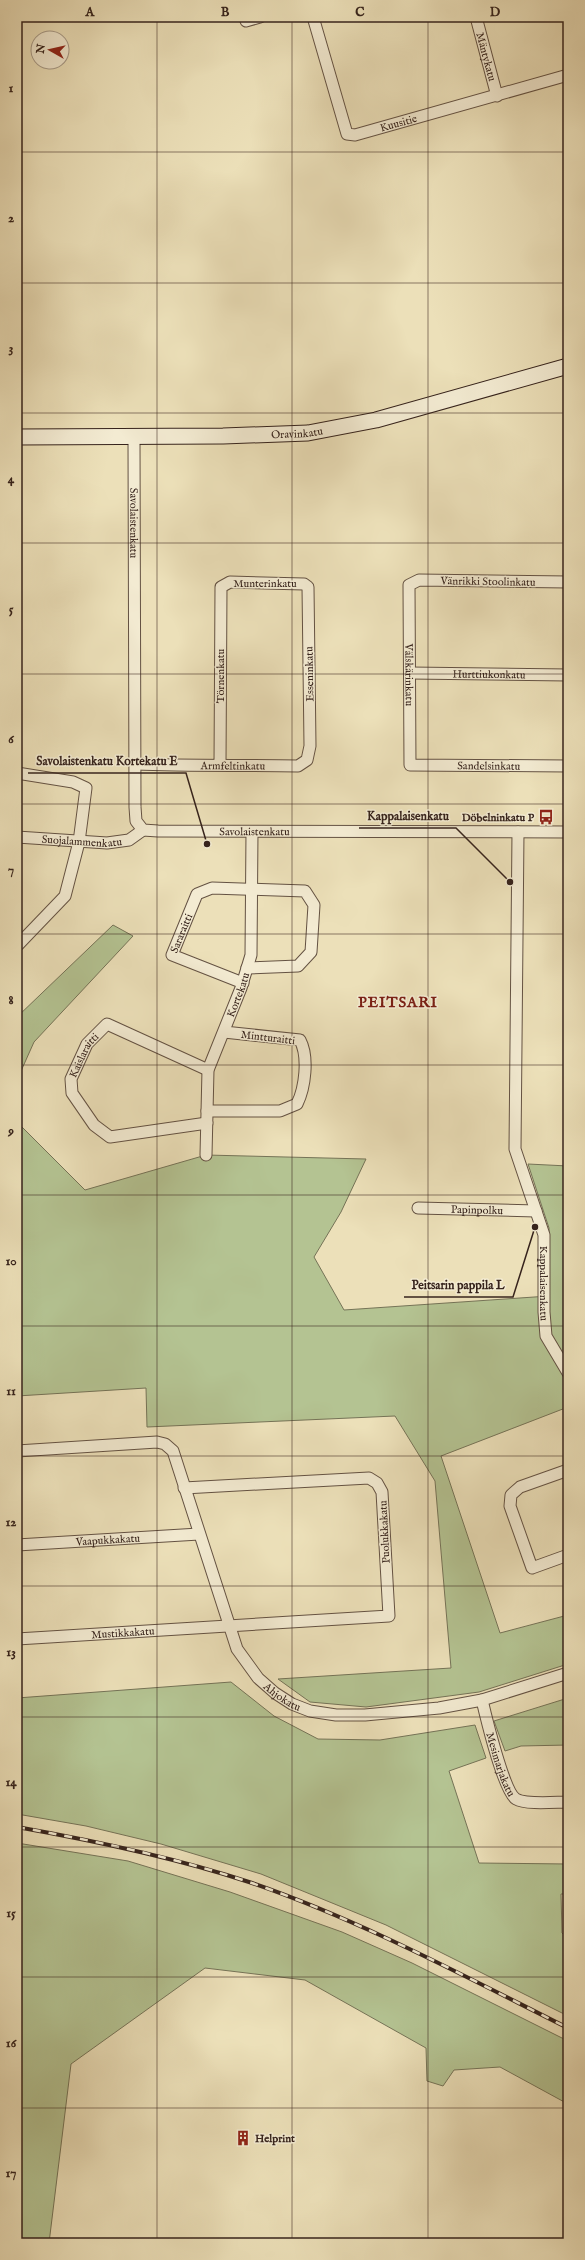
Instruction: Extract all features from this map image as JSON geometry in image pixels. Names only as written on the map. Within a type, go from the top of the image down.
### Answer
[{"type":"street","points":[[246,21],[260,17]]},
{"type":"street","name":"Kuusitie","points":[[313,17],[347,134],[355,135],[568,75]]},
{"type":"street","name":"Mäntykatu","points":[[476,17],[497,96]]},
{"type":"street","name":"Oravinkatu","points":[[17,437],[134,438],[308,432],[376,420],[568,366]]},
{"type":"street","name":"Savolaistenkatu","points":[[134,438],[136,821],[143,830],[252,832],[568,832]]},
{"type":"street","name":"Vänrikki Stoolinkatu","points":[[409,585],[419,580],[568,582]]},
{"type":"street","name":"Munterinkatu","points":[[220,587],[230,582],[304,584],[308,587]]},
{"type":"street","name":"Välskärinkatu","points":[[409,585],[410,765]]},
{"type":"street","name":"Törnenkatu","points":[[220,587],[220,765]]},
{"type":"street","name":"Esseninkatu","points":[[306,760],[310,746],[308,587]]},
{"type":"street","name":"Hurttiukonkatu","points":[[410,673],[568,675]]},
{"type":"street","name":"Armfeltinkatu","points":[[135,764],[298,766],[306,760]]},
{"type":"street","name":"Sandelsinkatu","points":[[410,765],[568,766]]},
{"type":"street","points":[[17,773],[74,782],[86,788],[79,842],[65,896],[17,946]]},
{"type":"street","name":"Suojalammenkatu","points":[[17,837],[107,844],[128,840],[143,830]]},
{"type":"street","name":"Kortekatu","points":[[206,1155],[208,1070],[224,1032],[251,955],[252,832]]},
{"type":"street","name":"Kappalaisenkatu","points":[[518,832],[515,1149],[544,1235],[544,1312],[546,1336],[568,1373]]},
{"type":"street","name":"Sararaitti","points":[[242,983],[172,955],[197,894],[212,888],[252,889]]},
{"type":"street","points":[[247,968],[298,966],[311,952],[314,905],[305,891],[252,889]]},
{"type":"street","name":"Kaislaraitti","points":[[207,1123],[110,1137],[94,1125],[72,1092],[71,1079],[87,1044],[107,1024],[208,1070]]},
{"type":"street","name":"Mintturaitti","points":[[207,1111],[280,1111],[297,1104],[303,1093],[305,1049],[300,1040],[224,1032]]},
{"type":"street","name":"Papinpolku","points":[[418,1208],[536,1211]]},
{"type":"street","name":"Ahjokatu","points":[[17,1451],[157,1442],[165,1444],[173,1451],[237,1649],[258,1678],[275,1693],[292,1704],[310,1710],[336,1715],[365,1715],[439,1708],[482,1700],[568,1673]]},
{"type":"street","points":[[568,1470],[520,1488],[511,1495],[510,1506],[532,1568],[568,1555]]},
{"type":"street","name":"Puolukkakatu","points":[[184,1488],[369,1478],[377,1482],[382,1492],[389,1616],[229,1625]]},
{"type":"street","name":"Vaapukkakatu","points":[[17,1545],[199,1534]]},
{"type":"street","name":"Mustikkakatu","points":[[17,1639],[229,1625]]},
{"type":"street","name":"Mesimarjakatu","points":[[482,1700],[495,1748],[510,1791],[515,1798],[522,1802],[568,1802]]},
{"type":"green space","points":[[113,925],[133,936],[34,1042],[17,1080],[17,1017]]},
{"type":"green space","points":[[17,1122],[85,1190],[206,1155],[366,1159],[341,1212],[314,1257],[344,1310],[549,1296],[549,1228],[528,1164],[568,1166],[568,1407],[441,1456],[500,1633],[568,1615],[568,1664],[479,1692],[366,1707],[310,1702],[278,1679],[451,1668],[435,1481],[395,1416],[147,1427],[146,1388],[17,1396]]},
{"type":"green space","points":[[231,1682],[274,1716],[318,1739],[380,1740],[475,1725],[486,1758],[449,1771],[479,1863],[568,1864],[568,1894],[561,1894],[562,1933],[568,1939],[568,2016],[386,1925],[261,1874],[161,1844],[86,1826],[17,1814],[17,1698]]},
{"type":"green space","points":[[568,1698],[568,1745],[521,1746],[505,1751],[494,1721]]},
{"type":"green space","points":[[17,1843],[128,1861],[230,1892],[342,1932],[412,1963],[568,2041],[568,2104],[500,2067],[454,2070],[443,2086],[427,2081],[426,2048],[305,1980],[205,1968],[71,2064],[49,2243],[17,2239]]},
{"type":"railway","points":[[17,1827],[163,1857],[249,1882],[290,1897],[371,1931],[451,1969],[568,2028]]},
{"type":"place","name":"Döbelninkatu P","points":[[546,817]]},
{"type":"place","name":"Savolaistenkatu Kortekatu E","points":[[207,844]]},
{"type":"place","name":"Kappalaisenkatu","points":[[510,882]]},
{"type":"place","name":"Peitsarin pappila L","points":[[535,1227]]},
{"type":"place","name":"Helprint","points":[[243,2138]]},
{"type":"district","name":"PEITSARI","points":[[398,1002]]}]
